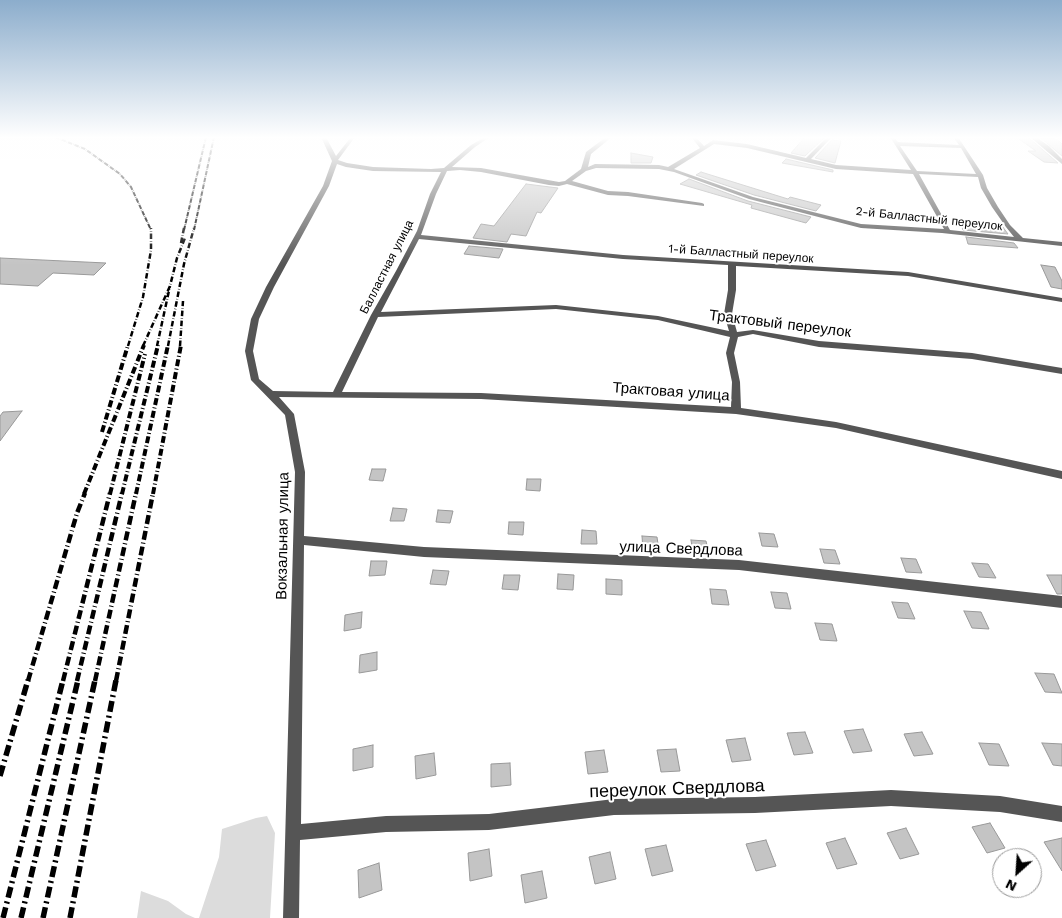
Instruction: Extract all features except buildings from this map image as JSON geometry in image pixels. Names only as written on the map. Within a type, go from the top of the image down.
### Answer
[{"type":"street","name":"Вокзальная улица","points":[[291,918],[300,472],[289,414],[255,380],[249,351],[255,319],[328,180]]},
{"type":"street","name":"Балластная улица","points":[[336,394],[375,315],[417,238],[440,180]]},
{"type":"street","points":[[536,180],[554,183],[567,182],[608,193],[628,194],[702,205]]},
{"type":"street","name":"2-й Балластный переулок","points":[[697,180],[751,198],[861,226],[942,231],[1062,244]]},
{"type":"street","points":[[919,180],[947,229]]},
{"type":"street","points":[[981,180],[995,207],[1008,226],[1021,240]]},
{"type":"street","name":"1-й Балластный переулок","points":[[417,238],[623,257],[908,274],[1062,300]]},
{"type":"street","points":[[732,264],[732,290],[728,314],[734,336],[730,353],[736,382],[736,411]]},
{"type":"street","name":"Трактовый переулок","points":[[375,315],[556,306],[658,318],[734,336],[753,332],[819,344],[972,356],[1062,372]]},
{"type":"street","name":"Трактовая улица","points":[[271,394],[481,396],[736,411],[836,425],[1062,475]]},
{"type":"street","name":"улица Свердлова","points":[[298,540],[424,552],[739,565],[1062,602]]},
{"type":"street","name":"переулок Свердлова","points":[[293,833],[386,824],[489,822],[614,807],[755,805],[891,798],[1000,804],[1062,814]]},
{"type":"shaded area","points":[[267,816],[275,833],[270,918],[199,918],[219,857],[222,829]]},
{"type":"shaded area","points":[[141,891],[168,901],[195,918],[137,918]]},
{"type":"railway","points":[[125,180],[131,187],[151,230]]},
{"type":"railway","points":[[184,230],[196,180]]},
{"type":"railway","points":[[194,230],[205,180]]},
{"type":"railway","points":[[181,243],[184,228]]},
{"type":"railway","points":[[168,346],[184,264],[194,228]]},
{"type":"railway","points":[[128,346],[143,297],[151,250],[151,230]]},
{"type":"railway","points":[[170,286],[177,258],[185,238]]},
{"type":"railway","points":[[143,346],[170,286]]},
{"type":"railway","points":[[157,346],[170,286]]},
{"type":"railway","points":[[180,346],[183,301]]},
{"type":"railway","points":[[102,432],[128,345]]},
{"type":"railway","points":[[84,494],[144,345]]},
{"type":"railway","points":[[122,494],[158,345]]},
{"type":"railway","points":[[136,494],[168,345]]},
{"type":"railway","points":[[153,494],[181,345]]},
{"type":"railway","points":[[110,494],[145,354]]},
{"type":"railway","points":[[28,681],[77,513],[85,493]]},
{"type":"railway","points":[[63,681],[110,493]]},
{"type":"railway","points":[[77,681],[122,493]]},
{"type":"railway","points":[[95,681],[136,493]]},
{"type":"railway","points":[[116,681],[153,493]]},
{"type":"railway","points":[[0,776],[28,680]]},
{"type":"railway","points":[[3,918],[63,680]]},
{"type":"railway","points":[[21,918],[78,680]]},
{"type":"railway","points":[[43,918],[95,680]]},
{"type":"railway","points":[[70,918],[116,680]]}]
